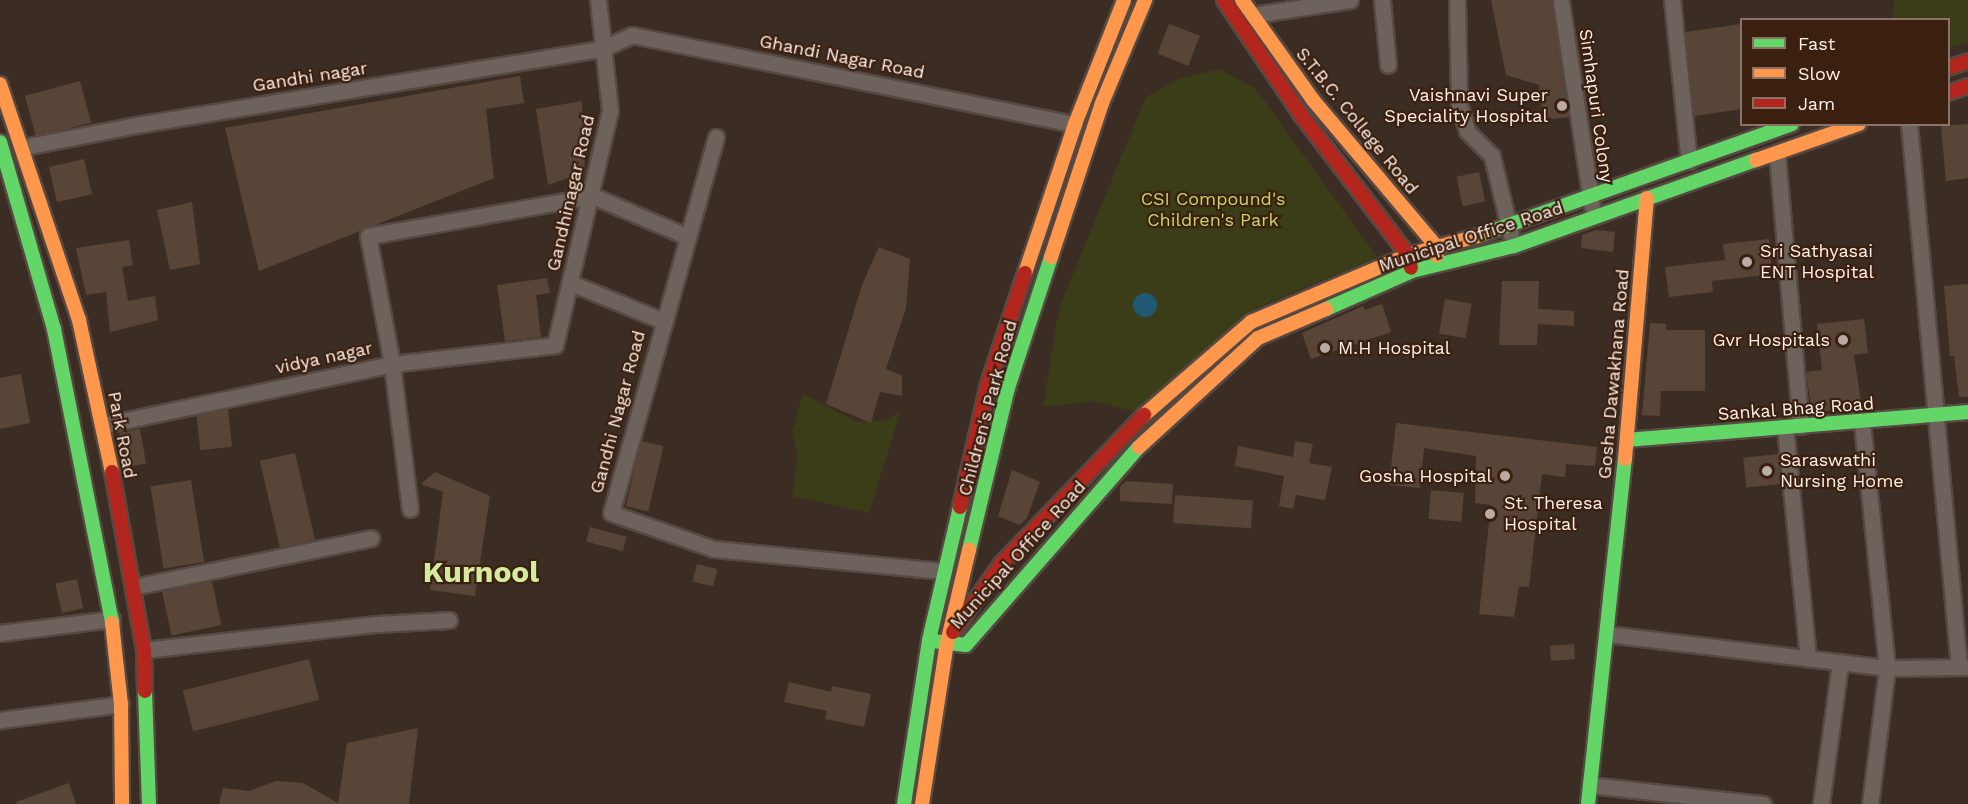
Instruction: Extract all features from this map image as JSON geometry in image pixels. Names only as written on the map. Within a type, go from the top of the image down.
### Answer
[{"type":"main road","name":"Children's Park Road","points":[[904,804],[929,640],[988,384],[1075,124],[1124,0]]},
{"type":"main road","name":"Children's Park Road","points":[[922,804],[947,643],[1008,388],[1102,103],[1145,0]]},
{"type":"main road","points":[[1224,0],[1340,166],[1408,255],[1413,271]]},
{"type":"main road","name":"S.T.B.C. College Road","points":[[1242,0],[1313,100],[1435,245],[1440,266]]},
{"type":"main road","points":[[1950,67],[1968,62]]},
{"type":"main road","name":"Park Road","points":[[0,84],[24,147],[79,321],[102,425],[144,650],[149,804]]},
{"type":"main road","points":[[1950,92],[1968,86]]},
{"type":"main road","name":"Municipal Office Road","points":[[1786,126],[1590,196],[1509,228],[1435,245],[1251,322],[1131,427],[1001,564],[976,595],[947,643],[966,645],[1144,441],[1258,338],[1413,271],[1514,246],[1593,215],[1854,126]]},
{"type":"main road","points":[[0,142],[54,329],[77,431],[112,620],[121,704],[122,804]]},
{"type":"main road","points":[[1340,166],[1355,150]]},
{"type":"main road","name":"Gosha Dawakhana Road","points":[[1588,804],[1627,440],[1647,198]]},
{"type":"main road","name":"Sankal Bhag Road","points":[[1627,440],[1968,412]]},
{"type":"main road","points":[[77,431],[102,425]]},
{"type":"main road","points":[[929,640],[947,643]]},
{"type":"street","points":[[598,0],[604,48]]},
{"type":"street","points":[[1253,15],[1350,0]]},
{"type":"street","points":[[1382,0],[1388,65]]},
{"type":"street","points":[[1456,0],[1459,104],[1467,131],[1492,156],[1514,246]]},
{"type":"street","points":[[1672,0],[1689,161]]},
{"type":"street","name":"Simhapuri Colony","points":[[1561,2],[1593,215]]},
{"type":"street","name":"Ghandi Nagar Road","points":[[604,48],[633,35],[1075,124]]},
{"type":"street","name":"Gandhi nagar","points":[[24,147],[604,48]]},
{"type":"street","name":"Gandhinagar Road","points":[[555,345],[593,196],[610,110],[604,48]]},
{"type":"street","points":[[1607,634],[1887,668],[1964,667],[1935,416],[1909,126]]},
{"type":"street","name":"Gandhi Nagar Road","points":[[716,137],[686,236],[611,513],[714,549],[944,571]]},
{"type":"street","points":[[1777,154],[1808,659]]},
{"type":"street","points":[[410,509],[392,363],[368,236],[593,196],[686,236]]},
{"type":"street","points":[[571,284],[663,321]]},
{"type":"street","name":"vidya nagar","points":[[102,425],[392,363],[555,345]]},
{"type":"street","points":[[1862,422],[1887,668],[1870,804]]},
{"type":"street","points":[[133,587],[371,538]]},
{"type":"street","points":[[0,633],[112,620]]},
{"type":"street","points":[[144,650],[377,624],[449,620]]},
{"type":"street","points":[[1821,804],[1840,663]]},
{"type":"street","points":[[8,719],[121,704]]},
{"type":"street","points":[[1590,785],[1763,804]]},
{"type":"green space","points":[[1894,0],[1968,0],[1968,43],[1950,48],[1950,18],[1893,18]]},
{"type":"green space","name":"CSI Compound's Children's Park","points":[[1219,69],[1256,89],[1377,257],[1256,308],[1137,412],[1094,401],[1043,407],[1059,308],[1146,97],[1179,79]]},
{"type":"green space","points":[[803,394],[857,422],[884,420],[900,413],[869,513],[792,496],[798,455],[792,432]]},
{"type":"water","points":[[1145,293],[1150,294],[1156,300],[1156,310],[1150,316],[1145,317],[1140,316],[1134,310],[1133,305],[1134,300],[1140,294]]},
{"type":"building","points":[[1491,0],[1552,0],[1569,117],[1543,120],[1539,85],[1506,75]]},
{"type":"building","points":[[1169,24],[1200,36],[1188,66],[1158,54]]},
{"type":"building","points":[[1740,24],[1740,109],[1694,116],[1685,32]]},
{"type":"building","points":[[520,76],[524,103],[486,109],[494,178],[259,271],[225,128]]},
{"type":"building","points":[[80,81],[91,123],[36,137],[25,96]]},
{"type":"building","points":[[582,101],[585,172],[548,185],[536,109]]},
{"type":"building","points":[[1968,124],[1968,178],[1946,181],[1941,126]]},
{"type":"building","points":[[84,159],[92,194],[57,202],[49,167]]},
{"type":"building","points":[[1479,172],[1485,201],[1463,206],[1457,177]]},
{"type":"building","points":[[192,202],[200,264],[170,270],[157,210]]},
{"type":"building","points":[[1596,230],[1615,232],[1613,252],[1581,248],[1582,235]]},
{"type":"building","points":[[1769,239],[1772,274],[1712,281],[1713,292],[1669,297],[1665,267],[1725,260],[1723,244]]},
{"type":"building","points":[[129,240],[133,265],[122,267],[128,301],[155,296],[158,320],[110,332],[106,292],[86,295],[76,248]]},
{"type":"building","points":[[879,247],[910,259],[906,308],[886,369],[902,376],[902,396],[880,392],[871,423],[826,404],[862,285]]},
{"type":"building","points":[[547,278],[550,293],[536,295],[541,337],[505,341],[497,285]]},
{"type":"building","points":[[1502,281],[1539,281],[1538,309],[1574,311],[1574,326],[1538,324],[1537,345],[1499,345]]},
{"type":"building","points":[[1968,284],[1968,397],[1959,397],[1954,356],[1950,356],[1944,286]]},
{"type":"building","points":[[1445,299],[1472,304],[1466,338],[1439,333]]},
{"type":"building","name":"M.H Hospital","points":[[1382,304],[1391,332],[1311,359],[1302,333],[1363,306],[1365,310]]},
{"type":"building","points":[[1864,319],[1868,353],[1854,355],[1862,408],[1812,412],[1806,372],[1822,370],[1817,324]]},
{"type":"building","points":[[1650,323],[1666,324],[1666,330],[1705,330],[1705,391],[1661,391],[1660,416],[1642,415]]},
{"type":"building","points":[[21,374],[30,423],[0,429],[0,378]]},
{"type":"building","points":[[228,409],[232,447],[200,450],[196,412]]},
{"type":"building","points":[[1396,423],[1597,447],[1595,466],[1566,464],[1565,477],[1542,474],[1529,587],[1519,586],[1514,617],[1479,614],[1491,505],[1475,503],[1476,456],[1424,448],[1420,488],[1389,485]]},
{"type":"building","points":[[140,429],[146,463],[125,467],[119,433]]},
{"type":"building","points":[[641,441],[663,446],[648,511],[626,506]]},
{"type":"building","points":[[1295,441],[1313,444],[1309,463],[1332,467],[1325,500],[1296,495],[1293,509],[1279,506],[1284,476],[1235,466],[1238,446],[1293,457]]},
{"type":"building","points":[[295,453],[315,540],[280,548],[260,461]]},
{"type":"building","points":[[1778,454],[1781,484],[1746,487],[1743,458]]},
{"type":"building","points":[[1012,470],[1040,482],[1027,518],[1020,525],[998,516]]},
{"type":"building","points":[[435,472],[490,496],[475,596],[430,590],[443,492],[421,484]]},
{"type":"building","points":[[191,480],[204,562],[163,568],[151,486]]},
{"type":"building","points":[[1126,481],[1173,484],[1172,504],[1120,501],[1120,487]]},
{"type":"building","points":[[1431,490],[1464,493],[1461,522],[1428,519]]},
{"type":"building","points":[[1175,495],[1253,500],[1251,528],[1173,523]]},
{"type":"building","points":[[590,527],[627,537],[623,551],[586,541]]},
{"type":"building","points":[[697,564],[717,569],[713,587],[693,581]]},
{"type":"building","points":[[77,579],[83,608],[62,613],[55,584]]},
{"type":"building","points":[[212,581],[221,625],[171,636],[162,592]]},
{"type":"building","points":[[1574,644],[1575,659],[1551,661],[1550,646]]},
{"type":"building","points":[[309,659],[319,700],[193,731],[183,690]]},
{"type":"building","points":[[789,682],[831,692],[832,686],[871,694],[864,727],[825,719],[827,711],[784,702]]},
{"type":"building","points":[[418,728],[409,804],[219,804],[223,788],[249,791],[276,781],[303,783],[338,803],[347,743]]},
{"type":"building","points":[[69,783],[76,804],[17,804],[16,802]]},
{"type":"traffic: fast","points":[[1478,236],[1786,126]]},
{"type":"traffic: fast","points":[[0,142],[54,329],[112,623]]},
{"type":"traffic: fast","points":[[1326,309],[1412,271],[1514,246],[1756,160]]},
{"type":"traffic: fast","points":[[969,550],[1008,388],[1051,257]]},
{"type":"traffic: fast","points":[[1627,440],[1968,412]]},
{"type":"traffic: fast","points":[[933,641],[966,645],[1139,447]]},
{"type":"traffic: fast","points":[[1588,804],[1625,459]]},
{"type":"traffic: fast","points":[[904,804],[929,640],[960,507]]},
{"type":"traffic: fast","points":[[145,691],[149,804]]},
{"type":"traffic: slow","points":[[1025,273],[1075,124],[1124,0]]},
{"type":"traffic: slow","points":[[1051,257],[1102,103],[1145,0]]},
{"type":"traffic: slow","points":[[1242,0],[1313,100],[1435,245],[1437,256]]},
{"type":"traffic: slow","points":[[0,84],[79,320],[112,472]]},
{"type":"traffic: slow","points":[[1756,160],[1853,126]]},
{"type":"traffic: slow","points":[[1625,459],[1647,198]]},
{"type":"traffic: slow","points":[[1144,415],[1251,322],[1408,255],[1478,236]]},
{"type":"traffic: slow","points":[[1139,447],[1258,338],[1326,309]]},
{"type":"traffic: slow","points":[[922,804],[947,643],[969,550]]},
{"type":"traffic: slow","points":[[112,623],[121,704],[122,804]]},
{"type":"traffic: jam","points":[[1224,0],[1301,115],[1408,255],[1411,268]]},
{"type":"traffic: jam","points":[[1950,67],[1968,61]]},
{"type":"traffic: jam","points":[[1950,92],[1968,86]]},
{"type":"traffic: jam","points":[[960,507],[988,384],[1025,273]]},
{"type":"traffic: jam","points":[[953,632],[1001,564],[1144,415]]},
{"type":"traffic: jam","points":[[112,472],[144,650],[145,691]]},
{"type":"place","name":"Vaishnavi Super Speciality Hospital","points":[[1562,106]]},
{"type":"place","name":"Sri Sathyasai ENT Hospital","points":[[1747,262]]},
{"type":"place","name":"Gvr Hospitals","points":[[1843,340]]},
{"type":"place","name":"M.H Hospital","points":[[1325,348]]},
{"type":"place","name":"Saraswathi Nursing Home","points":[[1767,471]]},
{"type":"place","name":"Gosha Hospital","points":[[1505,476]]},
{"type":"place","name":"St. Theresa Hospital","points":[[1490,514]]},
{"type":"district","name":"Kurnool","points":[[481,572]]}]
